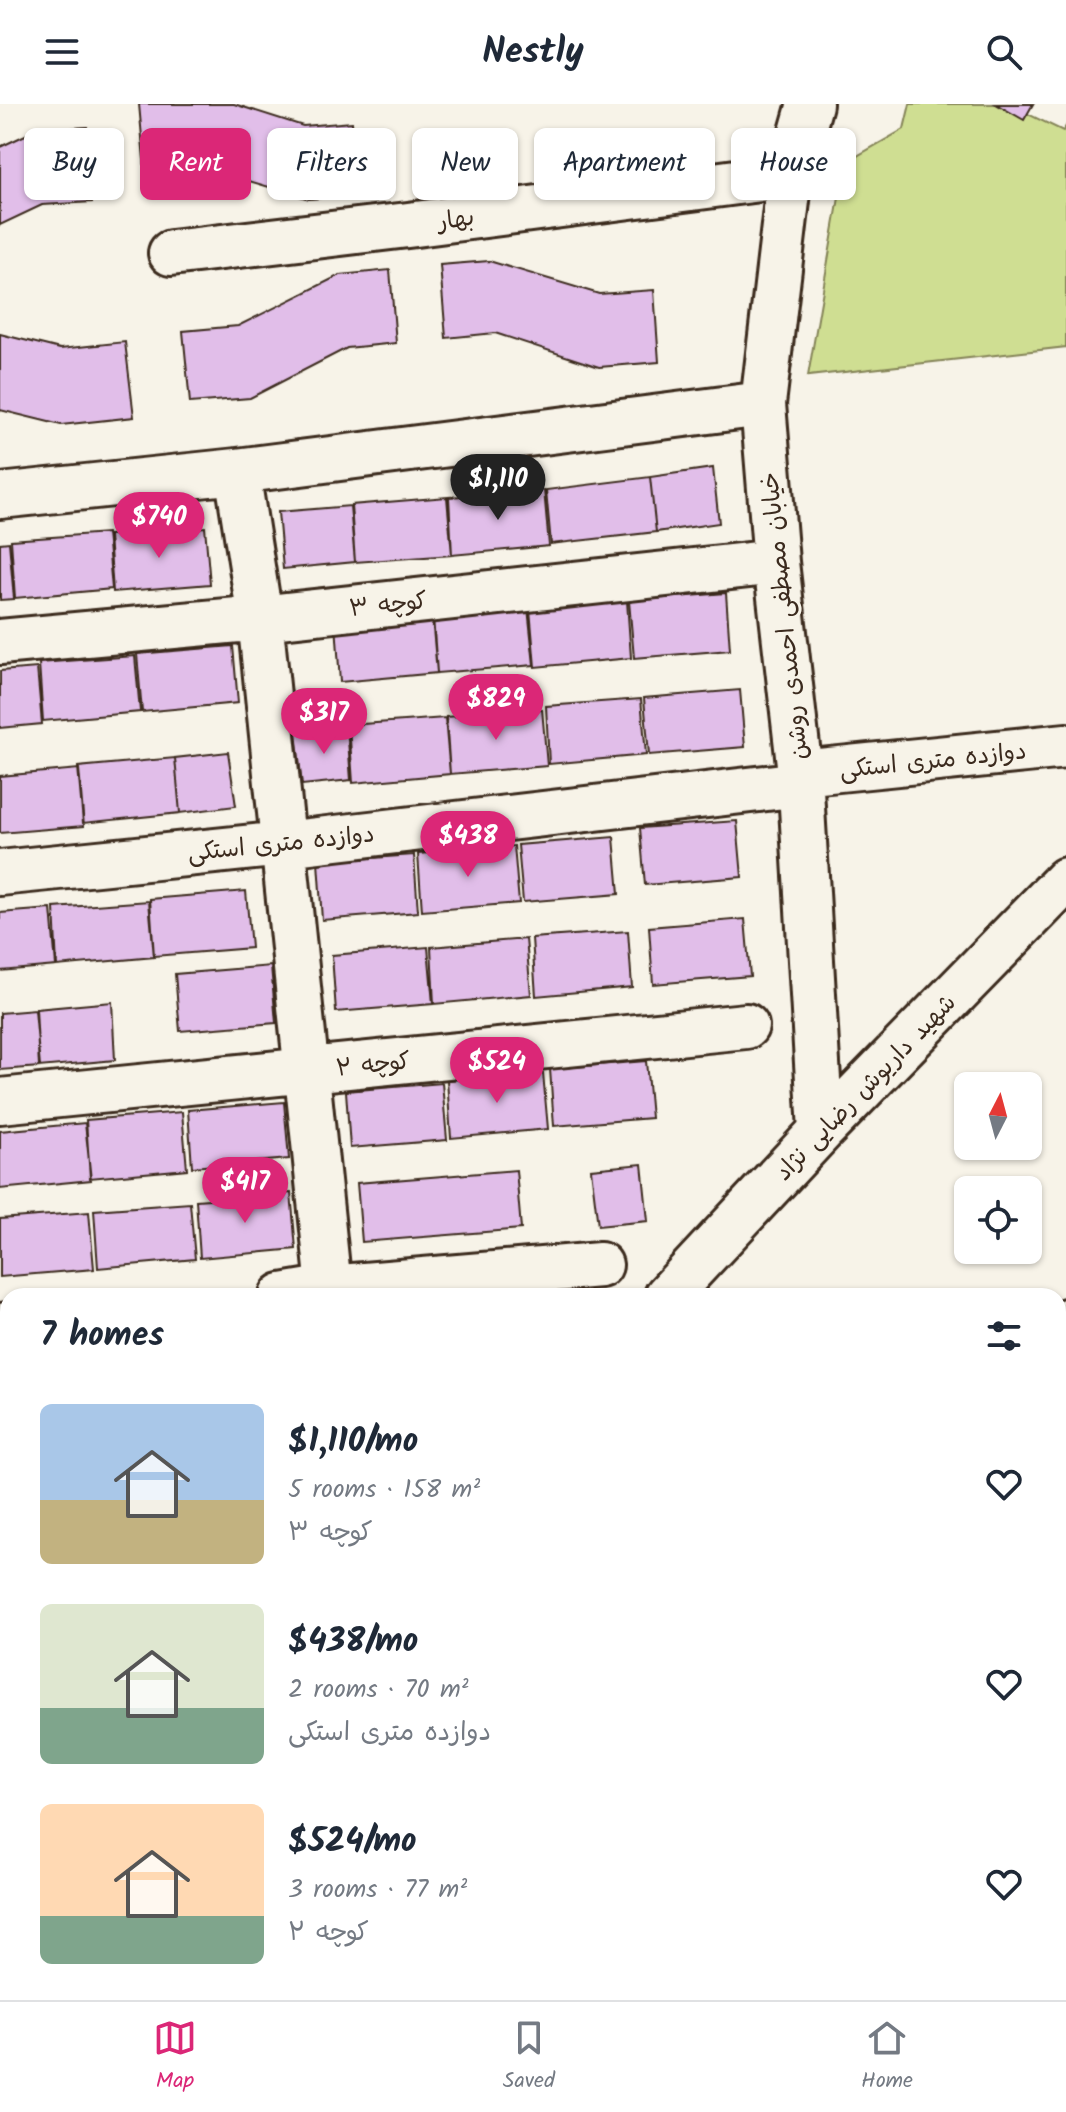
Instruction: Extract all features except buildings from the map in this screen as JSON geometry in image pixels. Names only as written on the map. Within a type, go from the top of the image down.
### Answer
[{"type":"street","points":[[804,104],[810,104]]},
{"type":"street","name":"خیابان مصطفی احمدی روشن","points":[[803,128],[810,104]]},
{"type":"street","name":"بهار","points":[[171,253],[731,183]]},
{"type":"street","name":"خیابان مصطفی احمدی روشن","points":[[787,200],[763,404],[776,562],[800,779],[821,1131]]},
{"type":"street","points":[[0,496],[237,471],[763,404]]},
{"type":"street","points":[[237,471],[260,618],[329,1288],[600,1265]]},
{"type":"street","name":"کوچه ۳","points":[[0,642],[260,618],[776,562]]},
{"type":"street","name":"دوازده متری استکی","points":[[0,873],[284,844],[1066,746]]},
{"type":"street","name":"شهید داریوش رضایی نژاد","points":[[674,1288],[821,1131],[1066,880]]},
{"type":"street","name":"کوچه ۲","points":[[0,1101],[746,1026]]},
{"type":"green space","points":[[910,104],[1007,104],[1063,131],[1066,126],[1066,347],[808,376],[839,200],[856,200],[856,157],[904,129]]}]
